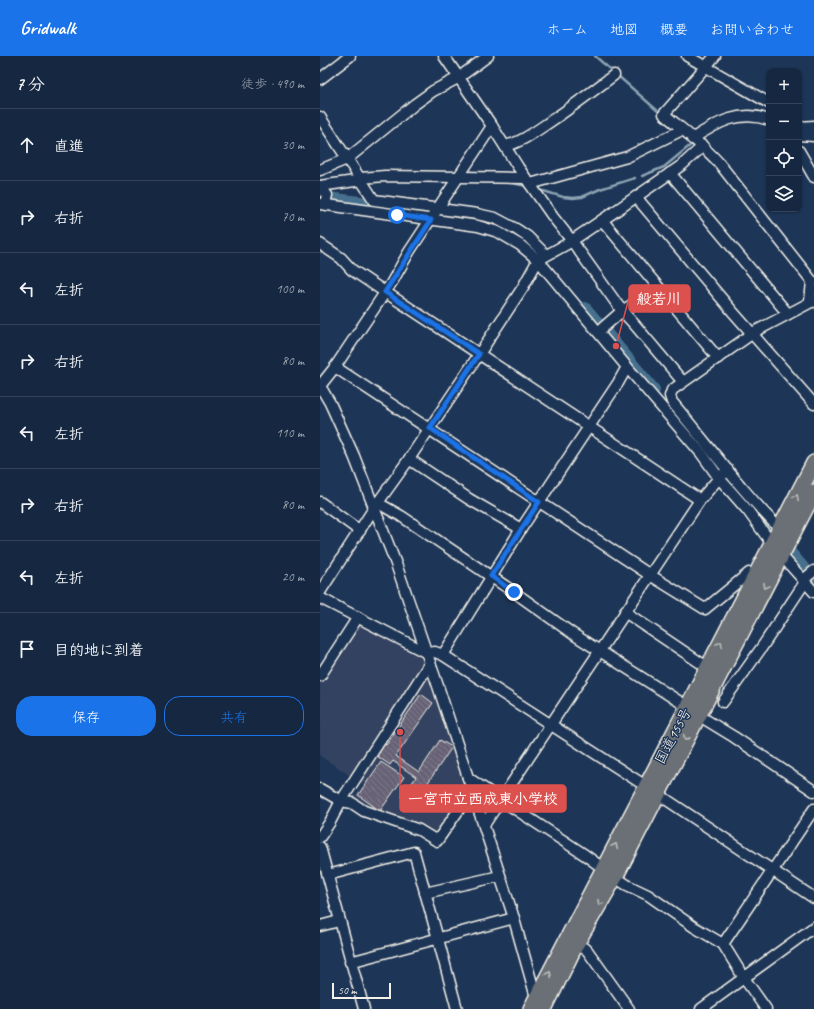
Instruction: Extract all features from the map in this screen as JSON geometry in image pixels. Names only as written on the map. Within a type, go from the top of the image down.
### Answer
[{"type":"highway","name":"国道155号","points":[[538,1006],[576,944],[652,790],[781,541],[814,463]]},
{"type":"highway","name":"国道155号","points":[[693,711],[708,668],[781,541],[814,492]]},
{"type":"highway","name":"国道155号","points":[[538,1006],[610,873]]},
{"type":"street","points":[[320,79],[350,56]]},
{"type":"street","points":[[444,56],[492,126],[527,181],[553,217],[622,311],[683,382]]},
{"type":"street","points":[[320,170],[347,159],[415,104],[433,91],[458,78],[488,56]]},
{"type":"street","points":[[687,56],[766,101]]},
{"type":"street","points":[[714,56],[664,114],[692,139],[703,146],[719,164],[812,281],[812,302],[752,333],[672,390],[670,396],[672,402],[748,511],[781,541]]},
{"type":"street","points":[[505,146],[518,143],[538,130],[571,108],[614,75]]},
{"type":"street","points":[[692,139],[711,126],[726,120],[747,116],[766,119]]},
{"type":"street","points":[[320,117],[347,159],[362,179],[374,200],[434,215]]},
{"type":"street","points":[[802,122],[813,130]]},
{"type":"street","points":[[492,126],[385,292],[335,367],[320,386],[330,403],[376,506],[484,825],[514,918],[538,1006]]},
{"type":"street","points":[[802,128],[813,130]]},
{"type":"street","points":[[682,130],[627,157],[527,181],[458,177],[385,176],[320,186],[324,201],[434,215],[477,214],[495,218],[528,237],[542,257],[601,330],[627,367],[701,453],[723,474],[781,541],[808,577],[814,592]]},
{"type":"street","points":[[802,134],[813,130]]},
{"type":"street","points":[[320,592],[542,257],[572,241],[636,197],[682,165],[703,146]]},
{"type":"street","points":[[802,155],[814,177]]},
{"type":"street","points":[[670,173],[788,314]]},
{"type":"street","points":[[636,197],[696,269],[814,404]]},
{"type":"street","points":[[602,220],[718,358]]},
{"type":"street","points":[[320,244],[341,258],[352,270],[700,500]]},
{"type":"street","points":[[601,330],[622,311],[659,288]]},
{"type":"street","points":[[335,367],[704,609],[749,573]]},
{"type":"street","points":[[443,655],[491,576],[590,427],[627,367]]},
{"type":"street","points":[[409,459],[469,499],[521,530]]},
{"type":"street","points":[[484,825],[700,500],[723,474]]},
{"type":"street","points":[[320,502],[360,531]]},
{"type":"street","points":[[376,506],[401,516],[491,576],[573,634],[734,737],[814,791]]},
{"type":"street","points":[[723,702],[762,647],[808,577]]},
{"type":"street","points":[[320,598],[427,653],[435,652],[443,655],[652,790],[814,898]]},
{"type":"street","points":[[625,612],[708,668]]},
{"type":"street","points":[[320,676],[358,618]]},
{"type":"street","points":[[320,837],[341,801],[430,663]]},
{"type":"street","points":[[468,778],[585,855],[627,885],[648,895],[694,927],[723,944],[744,978],[766,1009]]},
{"type":"street","points":[[320,789],[341,801],[352,803],[364,811],[419,830],[437,841],[472,791]]},
{"type":"street","points":[[723,944],[814,809]]},
{"type":"street","points":[[320,847],[364,1009]]},
{"type":"street","points":[[328,875],[414,852],[457,1009]]},
{"type":"street","points":[[425,893],[500,876]]},
{"type":"street","points":[[350,962],[514,918]]},
{"type":"street","points":[[320,926],[339,921]]},
{"type":"street","points":[[701,1009],[814,927]]},
{"type":"street","points":[[576,944],[587,950],[629,1009]]},
{"type":"shaded area","points":[[360,623],[421,652],[424,658],[468,793],[437,838],[367,810],[352,800],[363,784],[320,756],[320,683]]},
{"type":"building","points":[[421,694],[433,703],[396,756],[419,772],[440,740],[452,747],[421,793],[410,786],[416,777],[393,761],[390,765],[374,754],[383,742],[386,745]]},
{"type":"building","points":[[381,762],[404,777],[380,811],[358,795]]},
{"type":"waterway","points":[[595,56],[613,72]]},
{"type":"waterway","points":[[617,75],[659,112]]},
{"type":"waterway","points":[[642,176],[664,167],[692,144]]},
{"type":"waterway","points":[[537,189],[563,197],[582,197],[600,189],[635,178]]},
{"type":"waterway","points":[[508,182],[526,186]]},
{"type":"waterway","points":[[320,198],[422,211],[485,223],[507,231],[522,240],[537,253]]},
{"type":"waterway","points":[[585,309],[653,390]]},
{"type":"waterway","points":[[702,449],[814,582]]},
{"type":"place","name":"般若川","points":[[616,346]]},
{"type":"place","name":"一宮市立西成東小学校","points":[[400,732]]},
{"type":"route","points":[[397,215],[431,220],[409,252],[385,292],[479,354],[430,428],[539,502],[491,576],[514,592]]}]
